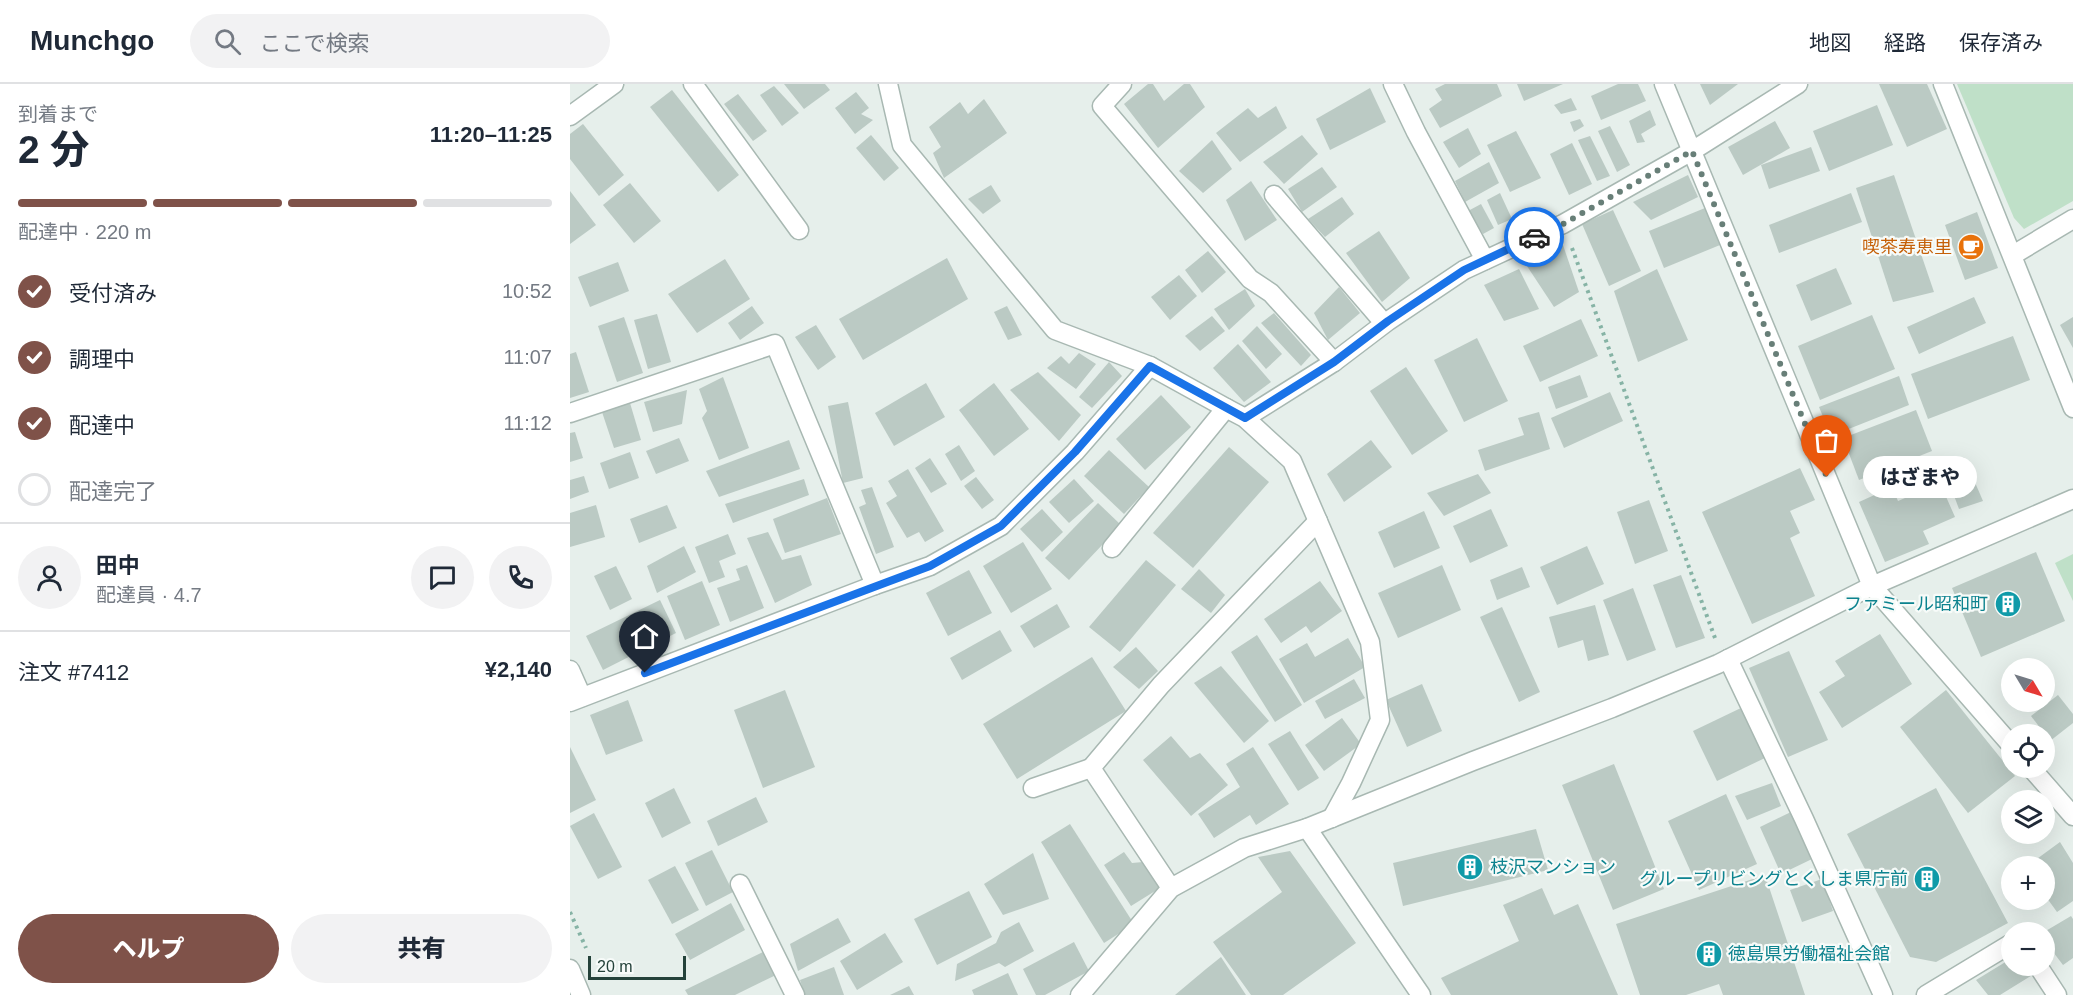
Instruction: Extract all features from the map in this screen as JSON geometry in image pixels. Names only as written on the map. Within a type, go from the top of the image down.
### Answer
[{"type":"street","points":[[570,116],[614,84]]},
{"type":"street","points":[[693,84],[800,230]]},
{"type":"street","points":[[888,84],[902,145],[1055,330],[1150,366],[1245,418],[1292,461],[1370,642],[1380,720],[1332,818]]},
{"type":"street","points":[[1122,84],[1102,106],[1250,279],[1271,293],[1334,362]]},
{"type":"street","points":[[1393,84],[1416,132],[1485,260]]},
{"type":"street","points":[[1665,84],[1872,586],[2001,733]]},
{"type":"street","points":[[1245,418],[1334,362],[1384,323],[1464,270],[1563,224],[1692,151],[1798,84]]},
{"type":"street","points":[[1943,84],[2073,408]]},
{"type":"street","points":[[1274,195],[1384,323]]},
{"type":"street","points":[[2013,255],[2073,219]]},
{"type":"street","points":[[570,412],[776,344],[876,585]]},
{"type":"street","points":[[570,670],[576,699],[930,566],[1001,526],[1075,452],[1150,366]]},
{"type":"street","points":[[1112,548],[1226,408]]},
{"type":"street","points":[[1080,995],[1171,888],[1244,848],[1307,828],[1612,708],[1726,660],[1872,586],[2073,499]]},
{"type":"street","points":[[1033,788],[1091,768],[1161,685],[1318,521]]},
{"type":"street","points":[[1726,660],[1809,829],[1883,995]]},
{"type":"street","points":[[1091,768],[1171,888]]},
{"type":"street","points":[[2040,778],[2073,816]]},
{"type":"street","points":[[1307,828],[1421,995]]},
{"type":"street","points":[[740,884],[795,995]]},
{"type":"street","points":[[1926,995],[2001,950]]},
{"type":"street","points":[[570,969],[581,995]]},
{"type":"street","points":[[2045,976],[2057,995]]},
{"type":"path","points":[[1563,224],[1726,660]]},
{"type":"green space","points":[[1957,84],[2073,84],[2073,201],[2024,229],[2014,218]]},
{"type":"green space","points":[[2073,554],[2073,601],[2055,563]]},
{"type":"building","points":[[784,84],[825,84],[830,90],[804,109]]},
{"type":"building","points":[[1148,84],[1153,84],[1164,101],[1184,84],[1190,84],[1205,107],[1158,148],[1124,104]]},
{"type":"building","points":[[1445,84],[1497,84],[1502,96],[1440,128],[1429,109],[1442,100],[1435,89]]},
{"type":"building","points":[[1517,84],[1563,84],[1524,101]]},
{"type":"building","points":[[1618,84],[1638,84],[1646,101],[1601,120],[1591,96]]},
{"type":"building","points":[[1700,84],[1738,84],[1710,105]]},
{"type":"building","points":[[1879,84],[1927,84],[1947,129],[1907,147]]},
{"type":"building","points":[[774,86],[799,113],[782,126],[760,95]]},
{"type":"building","points":[[1370,88],[1386,122],[1330,150],[1316,119]]},
{"type":"building","points":[[672,90],[739,175],[718,192],[650,107]]},
{"type":"building","points":[[856,92],[869,108],[861,114],[873,120],[855,134],[835,108]]},
{"type":"building","points":[[738,94],[767,131],[753,141],[724,104]]},
{"type":"building","points":[[1571,98],[1577,110],[1561,114],[1554,105]]},
{"type":"building","points":[[984,99],[1007,133],[944,178],[933,153],[941,147],[929,127],[960,102],[968,114]]},
{"type":"building","points":[[1877,105],[1893,145],[1829,171],[1813,131]]},
{"type":"building","points":[[1276,106],[1287,128],[1240,162],[1216,133],[1248,108],[1258,118]]},
{"type":"building","points":[[1650,110],[1656,125],[1641,134],[1645,142],[1637,143],[1629,121]]},
{"type":"building","points":[[1580,119],[1584,126],[1574,132],[1570,122]]},
{"type":"building","points":[[1775,121],[1790,148],[1743,175],[1728,147]]},
{"type":"building","points":[[583,124],[624,175],[599,196],[570,159],[570,134]]},
{"type":"building","points":[[1610,126],[1630,165],[1617,172],[1598,131]]},
{"type":"building","points":[[1468,128],[1481,154],[1459,168],[1443,142]]},
{"type":"building","points":[[1516,131],[1541,178],[1510,192],[1487,145]]},
{"type":"building","points":[[871,135],[899,168],[884,181],[856,148]]},
{"type":"building","points":[[1302,135],[1318,154],[1284,184],[1263,162]]},
{"type":"building","points":[[1590,136],[1610,176],[1597,181],[1578,140]]},
{"type":"building","points":[[1212,140],[1232,169],[1203,193],[1179,171]]},
{"type":"building","points":[[1572,143],[1592,184],[1569,195],[1550,154]]},
{"type":"building","points":[[1811,147],[1820,171],[1769,189],[1761,165]]},
{"type":"building","points":[[1489,162],[1499,183],[1465,202],[1455,181]]},
{"type":"building","points":[[1322,167],[1337,187],[1302,212],[1288,189]]},
{"type":"building","points":[[1688,175],[1698,197],[1651,220],[1633,202]]},
{"type":"building","points":[[1894,175],[1934,292],[1893,302],[1856,188]]},
{"type":"building","points":[[1251,181],[1277,220],[1245,241],[1226,200]]},
{"type":"building","points":[[630,183],[661,221],[634,243],[603,205]]},
{"type":"building","points":[[991,185],[1001,201],[983,214],[968,199]]},
{"type":"building","points":[[570,191],[596,225],[570,244]]},
{"type":"building","points":[[1500,193],[1512,219],[1498,225],[1487,200]]},
{"type":"building","points":[[1851,193],[1862,222],[1779,253],[1769,225]]},
{"type":"building","points":[[1342,197],[1354,214],[1325,237],[1308,219]]},
{"type":"building","points":[[1481,204],[1494,228],[1483,234],[1468,211]]},
{"type":"building","points":[[1705,208],[1720,245],[1664,268],[1649,231]]},
{"type":"building","points":[[1613,210],[1641,271],[1609,286],[1582,224]]},
{"type":"building","name":"喫茶寿恵里","points":[[1977,212],[1998,268],[1965,280],[1945,225]]},
{"type":"building","points":[[1379,231],[1410,278],[1382,302],[1346,253]]},
{"type":"building","points":[[1563,245],[1579,292],[1554,307],[1525,263]]},
{"type":"building","points":[[1208,251],[1226,272],[1202,293],[1185,270]]},
{"type":"building","points":[[947,258],[968,299],[863,360],[839,319]]},
{"type":"building","points":[[725,259],[750,299],[697,333],[668,294]]},
{"type":"building","points":[[618,262],[629,291],[590,307],[578,277]]},
{"type":"building","points":[[1836,268],[1852,304],[1811,321],[1796,285]]},
{"type":"building","points":[[1519,269],[1539,309],[1504,321],[1484,285]]},
{"type":"building","points":[[1657,269],[1688,340],[1638,362],[1614,291]]},
{"type":"building","points":[[1179,275],[1197,296],[1170,320],[1151,297]]},
{"type":"building","points":[[1339,287],[1360,313],[1328,340],[1314,313]]},
{"type":"building","points":[[1245,289],[1255,306],[1229,330],[1214,309]]},
{"type":"building","points":[[1974,297],[1986,323],[1919,354],[1907,327]]},
{"type":"building","points":[[752,306],[764,323],[740,340],[728,323]]},
{"type":"building","points":[[1007,306],[1022,335],[1008,340],[994,312]]},
{"type":"building","points":[[1274,313],[1311,355],[1301,366],[1261,323]]},
{"type":"building","points":[[657,314],[671,362],[648,369],[634,320]]},
{"type":"building","points":[[1872,315],[1895,369],[1820,400],[1798,346]]},
{"type":"building","points":[[1212,316],[1225,331],[1200,351],[1185,336]]},
{"type":"building","points":[[624,317],[643,373],[617,382],[598,326]]},
{"type":"building","points":[[2073,317],[2073,348],[2060,325]]},
{"type":"building","points":[[1581,319],[1598,356],[1540,382],[1523,346]]},
{"type":"building","points":[[816,325],[836,357],[818,370],[795,337]]},
{"type":"building","points":[[1257,326],[1282,354],[1266,369],[1242,341]]},
{"type":"building","points":[[2013,336],[2030,380],[1928,419],[1911,374]]},
{"type":"building","points":[[1477,338],[1508,401],[1464,422],[1434,360]]},
{"type":"building","points":[[1238,344],[1271,382],[1244,402],[1213,368]]},
{"type":"building","points":[[576,352],[589,392],[570,398],[570,354]]},
{"type":"building","points":[[1079,353],[1096,364],[1076,389],[1047,368],[1061,356],[1069,364]]},
{"type":"building","points":[[1109,362],[1122,376],[1092,408],[1079,397]]},
{"type":"building","points":[[1406,367],[1448,431],[1412,455],[1370,391]]},
{"type":"building","points":[[1038,372],[1081,415],[1059,441],[1010,390]]},
{"type":"building","points":[[1580,375],[1588,397],[1556,409],[1548,387]]},
{"type":"building","points":[[1899,376],[1909,405],[1831,436],[1819,407]]},
{"type":"building","points":[[723,377],[749,448],[719,460],[702,418],[707,411],[699,389]]},
{"type":"building","points":[[926,383],[945,417],[894,446],[875,413]]},
{"type":"building","points":[[994,383],[1029,429],[994,456],[959,410]]},
{"type":"building","points":[[687,390],[682,424],[653,432],[644,402]]},
{"type":"building","points":[[1610,392],[1623,421],[1564,448],[1551,418]]},
{"type":"building","points":[[1161,395],[1191,427],[1145,470],[1116,439]]},
{"type":"building","points":[[848,402],[863,478],[843,483],[828,406]]},
{"type":"building","points":[[630,403],[641,440],[614,448],[602,412]]},
{"type":"building","points":[[1916,410],[1932,451],[1859,480],[1843,438]]},
{"type":"building","points":[[1539,412],[1550,449],[1485,471],[1478,450],[1524,435],[1518,418]]},
{"type":"building","points":[[575,432],[583,458],[570,462],[570,433]]},
{"type":"building","points":[[679,438],[689,461],[656,474],[646,451]]},
{"type":"building","points":[[789,440],[800,469],[719,497],[706,471]]},
{"type":"building","points":[[1371,440],[1392,467],[1344,502],[1327,474]]},
{"type":"building","points":[[959,445],[975,471],[961,481],[945,454]]},
{"type":"building","points":[[1229,447],[1269,482],[1193,568],[1153,533]]},
{"type":"building","points":[[1109,450],[1149,487],[1124,514],[1084,476]]},
{"type":"building","points":[[630,452],[639,478],[609,489],[600,463]]},
{"type":"building","points":[[1964,457],[1983,501],[1959,509],[1942,464]]},
{"type":"building","points":[[930,458],[947,484],[931,493],[915,468]]},
{"type":"building","points":[[1800,468],[1815,500],[1790,511],[1800,533],[1790,538],[1815,596],[1752,624],[1702,512]]},
{"type":"building","points":[[908,469],[944,531],[925,542],[919,532],[907,538],[886,503],[897,496],[888,481]]},
{"type":"building","points":[[1478,474],[1491,493],[1444,516],[1427,493]]},
{"type":"building","points":[[584,476],[589,492],[570,499],[570,480]]},
{"type":"building","points":[[976,477],[994,500],[982,509],[964,486]]},
{"type":"building","points":[[804,479],[809,495],[733,523],[725,504]]},
{"type":"building","points":[[1074,479],[1094,501],[1069,523],[1049,502]]},
{"type":"building","points":[[1940,483],[1955,517],[1923,531],[1929,544],[1885,562],[1859,502],[1892,487],[1898,501]]},
{"type":"building","points":[[872,487],[894,547],[876,554],[859,507],[866,504],[861,490]]},
{"type":"building","points":[[827,498],[841,534],[785,553],[773,519]]},
{"type":"building","points":[[1649,500],[1668,551],[1635,564],[1617,512]]},
{"type":"building","points":[[1098,503],[1121,525],[1069,580],[1045,558]]},
{"type":"building","points":[[596,505],[605,537],[570,547],[570,513]]},
{"type":"building","points":[[667,505],[677,528],[639,543],[630,519]]},
{"type":"building","points":[[1042,509],[1063,532],[1042,552],[1020,529]]},
{"type":"building","points":[[1491,509],[1508,546],[1470,563],[1453,526]]},
{"type":"building","points":[[1424,511],[1440,548],[1394,568],[1378,532]]},
{"type":"building","points":[[768,532],[782,560],[801,555],[812,585],[775,603],[747,538]]},
{"type":"building","points":[[728,534],[736,554],[719,561],[725,577],[709,583],[695,547]]},
{"type":"building","points":[[1023,542],[1052,589],[1011,613],[983,566]]},
{"type":"building","points":[[684,546],[696,572],[657,593],[647,566]]},
{"type":"building","points":[[1587,546],[1604,584],[1557,605],[1540,567]]},
{"type":"building","name":"ファミール昭和町","points":[[2036,552],[2065,621],[1981,657],[1952,588]]},
{"type":"building","points":[[1146,560],[1176,585],[1120,652],[1089,627]]},
{"type":"building","points":[[747,565],[764,608],[730,622],[717,588],[740,580],[736,569]]},
{"type":"building","points":[[1442,565],[1461,610],[1398,638],[1378,593]]},
{"type":"building","points":[[616,566],[632,599],[610,610],[594,576]]},
{"type":"building","points":[[1522,567],[1530,587],[1497,600],[1490,580]]},
{"type":"building","points":[[1199,569],[1225,595],[1211,613],[1181,589]]},
{"type":"building","points":[[969,570],[992,613],[948,636],[926,593]]},
{"type":"building","points":[[1681,575],[1705,638],[1676,648],[1653,585]]},
{"type":"building","points":[[702,581],[720,625],[685,640],[667,596]]},
{"type":"building","points":[[1320,581],[1342,611],[1311,633],[1306,626],[1281,643],[1264,619]]},
{"type":"building","points":[[1633,588],[1656,650],[1627,661],[1603,600]]},
{"type":"building","points":[[660,600],[676,633],[603,670],[586,636]]},
{"type":"building","points":[[1057,604],[1070,627],[1034,648],[1020,626]]},
{"type":"building","points":[[1595,605],[1609,655],[1588,661],[1583,640],[1558,648],[1549,617]]},
{"type":"building","points":[[1502,607],[1540,692],[1519,702],[1480,617]]},
{"type":"building","points":[[1000,630],[1012,651],[962,680],[950,658]]},
{"type":"building","points":[[1880,634],[1912,684],[1842,728],[1819,692],[1845,676],[1835,661]]},
{"type":"building","points":[[1257,635],[1302,705],[1275,722],[1231,652]]},
{"type":"building","points":[[1348,638],[1365,667],[1304,703],[1279,659],[1307,643],[1315,657]]},
{"type":"building","points":[[1136,647],[1158,671],[1139,689],[1113,667]]},
{"type":"building","points":[[1789,651],[1828,740],[1788,757],[1749,668]]},
{"type":"building","points":[[1092,657],[1126,711],[1017,779],[983,724]]},
{"type":"building","points":[[1221,666],[1269,721],[1244,743],[1194,683]]},
{"type":"building","points":[[1354,679],[1365,698],[1325,719],[1315,701]]},
{"type":"building","points":[[1422,684],[1442,731],[1407,747],[1386,700]]},
{"type":"building","points":[[785,690],[815,767],[763,788],[734,710]]},
{"type":"building","points":[[1946,690],[2001,759],[2001,778],[2012,778],[1968,813],[1900,727]]},
{"type":"building","points":[[2058,695],[2073,714],[2073,723],[2055,737],[2055,724],[2037,724],[2031,716],[2036,712],[2055,712],[2055,697]]},
{"type":"building","points":[[628,700],[643,741],[606,755],[590,715]]},
{"type":"building","points":[[1743,707],[1767,757],[1717,781],[1693,731]]},
{"type":"building","points":[[1342,718],[1361,744],[1324,771],[1305,745]]},
{"type":"building","points":[[1290,731],[1319,778],[1298,791],[1268,744]]},
{"type":"building","points":[[1171,736],[1190,758],[1200,753],[1228,785],[1191,816],[1143,760]]},
{"type":"building","points":[[570,747],[596,800],[570,813]]},
{"type":"building","points":[[1253,747],[1289,804],[1256,825],[1250,815],[1214,838],[1198,814],[1240,787],[1226,764]]},
{"type":"building","points":[[1614,764],[1664,889],[1613,910],[1562,785]]},
{"type":"building","points":[[1772,783],[1781,806],[1747,820],[1735,796]]},
{"type":"building","points":[[674,788],[691,823],[662,838],[645,803]]},
{"type":"building","name":"グループリビングとくしま県庁前","points":[[1936,788],[2007,922],[2001,922],[2001,927],[1936,962],[1910,957],[1847,834]]},
{"type":"building","points":[[1726,794],[1757,864],[1699,890],[1668,821]]},
{"type":"building","points":[[756,797],[768,822],[718,846],[707,821]]},
{"type":"building","points":[[1791,812],[1812,859],[1781,874],[1760,827]]},
{"type":"building","points":[[594,813],[622,867],[598,879],[570,826]]},
{"type":"building","points":[[1070,824],[1134,924],[1104,943],[1041,842]]},
{"type":"building","name":"枝沢マンション","points":[[1536,829],[1548,870],[1403,906],[1393,863]]},
{"type":"building","points":[[2060,842],[2073,863],[2073,901],[2057,912],[2055,909],[2055,856],[2041,856]]},
{"type":"building","points":[[712,850],[733,892],[706,906],[685,863]]},
{"type":"building","points":[[1290,851],[1356,943],[1283,995],[1251,995],[1213,942],[1282,892],[1258,857]]},
{"type":"building","points":[[1124,852],[1132,863],[1143,862],[1160,888],[1131,906],[1104,865]]},
{"type":"building","points":[[1033,853],[1049,899],[1003,915],[984,884]]},
{"type":"building","points":[[675,866],[699,910],[672,924],[648,880]]},
{"type":"building","name":"徳島県労働福祉会館","points":[[1765,875],[1805,995],[1723,995],[1719,984],[1686,995],[1640,995],[1616,924]]},
{"type":"building","points":[[1822,879],[1833,911],[1802,922],[1790,890]]},
{"type":"building","points":[[1542,888],[1554,915],[1578,904],[1618,995],[1451,995],[1441,978],[1519,941],[1503,905]]},
{"type":"building","points":[[969,891],[992,937],[937,965],[914,919]]},
{"type":"building","points":[[731,903],[745,930],[690,960],[675,934]]},
{"type":"building","points":[[2071,916],[2073,919],[2073,958],[2063,965],[2055,954],[2055,925]]},
{"type":"building","points":[[838,918],[851,942],[798,971],[790,944]]},
{"type":"building","points":[[1019,922],[1034,951],[1005,967],[999,963],[955,981],[957,964],[996,943],[1001,932]]},
{"type":"building","points":[[885,933],[903,962],[857,990],[840,961]]},
{"type":"building","points":[[1074,942],[1089,971],[1045,995],[1036,995],[1023,969]]},
{"type":"building","points":[[765,951],[776,975],[735,995],[688,995],[685,990]]},
{"type":"building","points":[[1221,957],[1246,995],[1175,995],[1206,969]]},
{"type":"building","points":[[2001,965],[2001,976],[2031,976],[2000,995],[1988,995],[1976,980]]},
{"type":"building","points":[[834,967],[844,995],[805,995],[800,980]]},
{"type":"building","points":[[1008,973],[1018,995],[974,995],[972,990]]},
{"type":"building","points":[[909,986],[914,995],[890,995]]},
{"type":"way so far","points":[[1534,237],[1563,224],[1692,151],[1827,477]]},
{"type":"place","name":"喫茶寿恵里","points":[[1971,247]]},
{"type":"place","name":"はざまや","points":[[1827,477]]},
{"type":"place","name":"ファミール昭和町","points":[[2008,604]]},
{"type":"place","name":"枝沢マンション","points":[[1470,867]]},
{"type":"place","name":"グループリビングとくしま県庁前","points":[[1927,879]]},
{"type":"place","name":"徳島県労働福祉会館","points":[[1709,954]]},
{"type":"route","points":[[645,673],[930,566],[1001,526],[1075,452],[1150,366],[1245,418],[1334,362],[1388,321],[1464,270],[1534,237]]}]
